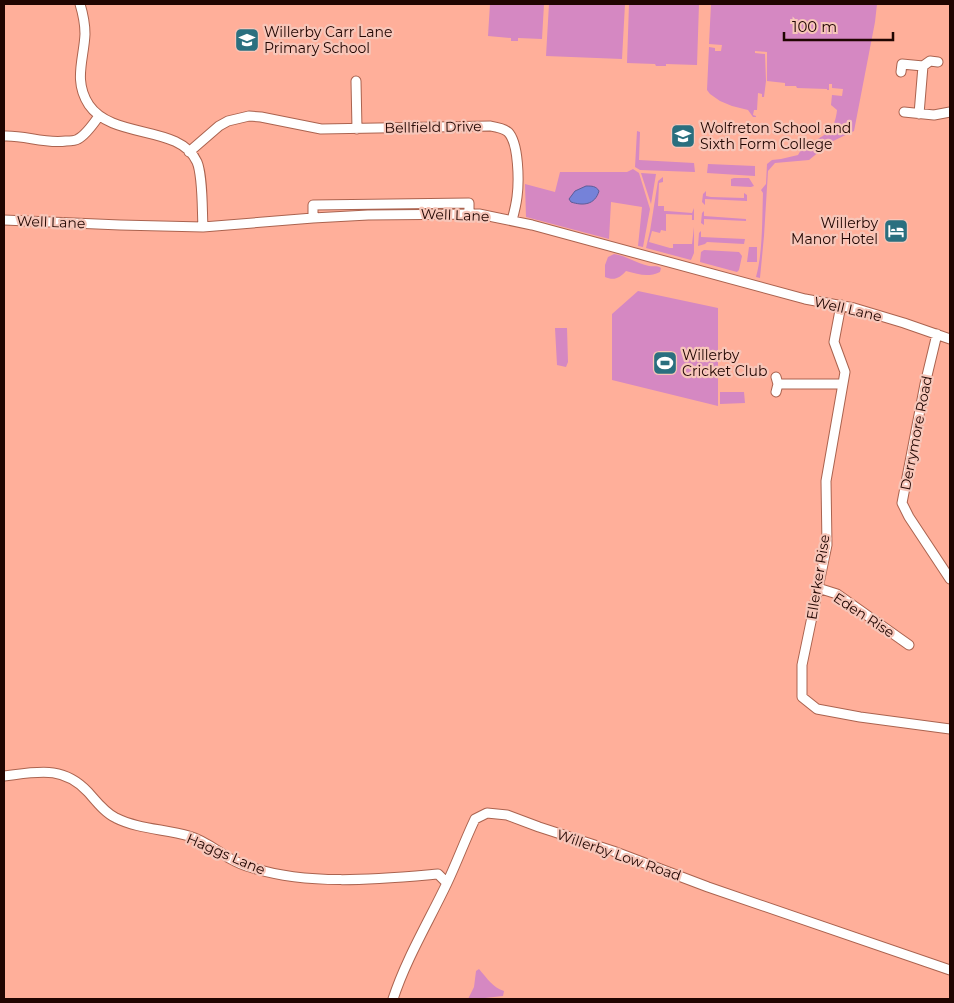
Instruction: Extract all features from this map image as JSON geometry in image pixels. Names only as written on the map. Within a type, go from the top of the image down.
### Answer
[{"type":"street","points":[[80,4],[85,36],[80,81],[83,93],[89,104],[99,116],[112,123],[165,138],[179,144],[189,152],[197,162],[200,175],[203,227]]},
{"type":"street","points":[[919,114],[924,66],[930,61],[938,62]]},
{"type":"street","points":[[901,72],[902,64],[924,66]]},
{"type":"street","points":[[356,81],[357,128]]},
{"type":"street","points":[[904,112],[934,115],[950,112]]},
{"type":"street","points":[[4,136],[43,142],[77,140],[99,116]]},
{"type":"street","name":"Bellfield Drive","points":[[189,152],[218,126],[228,121],[249,116],[321,129],[499,127],[513,139],[516,149],[518,189],[512,220]]},
{"type":"street","points":[[313,218],[313,205],[472,203],[469,213]]},
{"type":"street","name":"Well Lane","points":[[4,220],[203,227],[368,215],[484,214],[805,299],[841,305],[950,339]]},
{"type":"street","name":"Ellerker Rise","points":[[841,305],[834,342],[845,372],[826,481],[827,545],[802,665],[802,697],[816,709],[950,729]]},
{"type":"street","name":"Derrymore Road","points":[[937,334],[925,384],[902,503],[909,517],[950,579]]},
{"type":"street","points":[[776,384],[842,384]]},
{"type":"street","name":"Eden Rise","points":[[818,588],[838,594],[912,646]]},
{"type":"street","name":"Haggs Lane","points":[[4,776],[36,772],[57,773],[72,779],[86,789],[114,818],[145,827],[189,836],[252,868],[280,875],[342,879],[381,878],[438,874],[455,865]]},
{"type":"street","name":"Willerby Low Road","points":[[392,999],[447,883],[475,818],[487,813],[507,815],[708,887],[950,970]]},
{"type":"street","points":[[438,874],[447,883]]},
{"type":"shaded area","points":[[490,4],[544,4],[542,39],[518,38],[518,41],[511,41],[511,38],[488,36]]},
{"type":"shaded area","points":[[549,4],[625,4],[622,59],[546,56]]},
{"type":"shaded area","points":[[629,4],[699,4],[697,65],[666,64],[666,66],[656,66],[655,64],[627,63]]},
{"type":"shaded area","points":[[711,4],[877,4],[854,131],[831,142],[809,160],[775,163],[768,171],[760,278],[756,277],[762,235],[763,193],[761,190],[766,184],[767,164],[772,160],[798,155],[802,148],[807,148],[807,144],[812,144],[827,133],[835,122],[837,110],[831,105],[832,95],[842,96],[843,89],[832,88],[832,84],[829,84],[829,90],[797,88],[796,86],[785,86],[785,83],[767,81],[767,52],[755,51],[755,53],[765,54],[766,81],[764,97],[758,93],[757,110],[754,110],[753,115],[756,117],[753,117],[748,110],[720,101],[707,90],[709,47],[715,48],[715,51],[721,51],[722,45],[709,44]]},
{"type":"shaded area","points":[[637,131],[640,132],[639,160],[694,163],[695,172],[640,170],[635,167]]},
{"type":"shaded area","points":[[708,164],[755,166],[755,176],[707,173]]},
{"type":"shaded area","points":[[633,169],[639,173],[650,209],[643,247],[638,246],[642,207],[611,202],[609,239],[526,217],[525,184],[555,192],[560,172],[627,172]]},
{"type":"shaded area","points":[[641,173],[656,174],[651,204]]},
{"type":"shaded area","points":[[663,177],[663,182],[659,183],[658,206],[664,206],[664,211],[692,213],[694,208],[694,220],[692,220],[692,215],[666,214],[666,231],[661,230],[660,233],[652,231],[649,242],[670,248],[673,248],[673,244],[692,244],[694,227],[694,253],[691,260],[646,248],[658,181]]},
{"type":"shaded area","points":[[749,178],[754,186],[731,186],[731,179]]},
{"type":"shaded area","points":[[706,191],[706,196],[711,197],[744,198],[744,193],[747,195],[747,201],[705,199],[705,205],[702,202],[703,194]]},
{"type":"shaded area","points":[[704,211],[704,216],[746,219],[746,221],[704,219],[704,225],[701,223]]},
{"type":"shaded area","points":[[701,231],[701,237],[745,239],[744,244],[707,242],[698,246],[699,233]]},
{"type":"shaded area","points":[[749,247],[757,247],[757,262],[747,262]]},
{"type":"shaded area","points":[[704,250],[739,252],[742,256],[739,270],[737,272],[700,262],[701,252]]},
{"type":"shaded area","points":[[614,254],[644,265],[659,267],[661,268],[660,272],[647,275],[626,271],[617,278],[605,277],[605,265],[608,257]]},
{"type":"shaded area","name":"Willerby Cricket Club","points":[[638,291],[718,308],[718,406],[612,380],[612,314]]},
{"type":"shaded area","points":[[555,328],[567,328],[568,362],[566,367],[557,365]]},
{"type":"shaded area","points":[[720,392],[744,392],[745,403],[720,404]]},
{"type":"shaded area","points":[[479,969],[493,985],[504,991],[503,996],[468,999],[474,987],[476,971]]},
{"type":"water","points":[[586,186],[597,188],[599,191],[595,199],[584,204],[571,202],[569,199],[575,191]]},
{"type":"place","name":"Willerby Carr Lane Primary School","points":[[247,40]]},
{"type":"place","name":"Wolfreton School and Sixth Form College","points":[[683,136]]},
{"type":"place","name":"Willerby Manor Hotel","points":[[896,231]]},
{"type":"place","name":"Willerby Cricket Club","points":[[665,363]]}]
